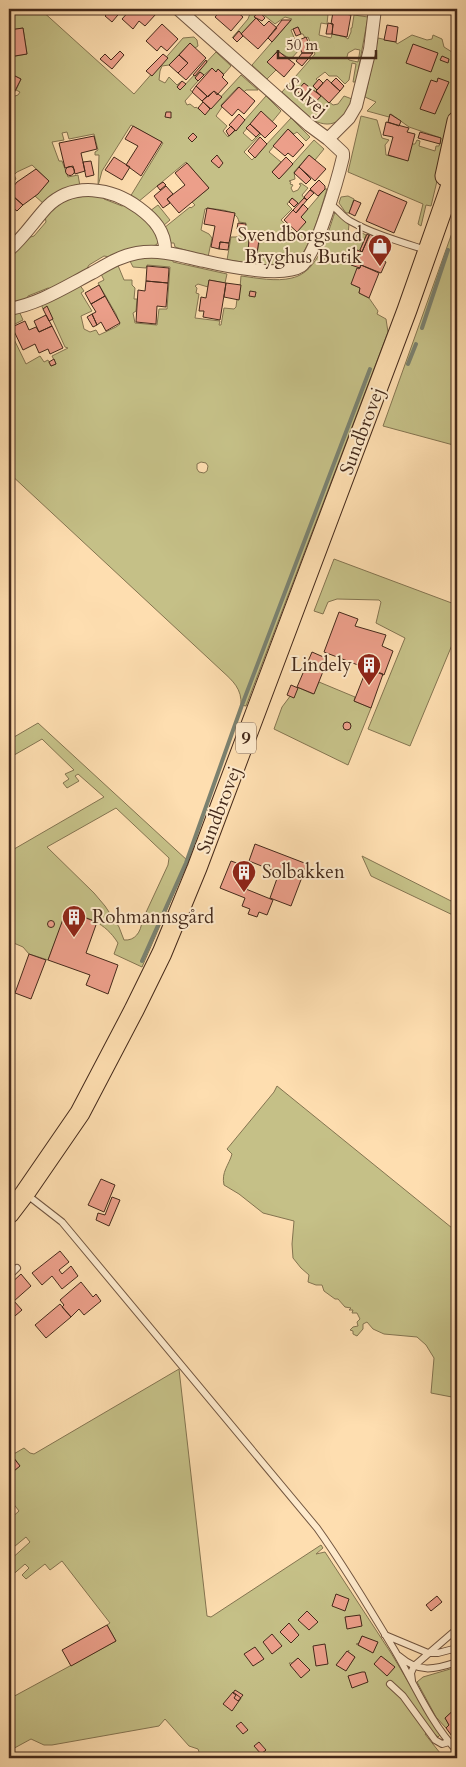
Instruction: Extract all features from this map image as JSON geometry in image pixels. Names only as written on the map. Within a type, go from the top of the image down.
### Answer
[{"type":"main road","name":"Sundbrovej","points":[[430,244],[457,121]]},
{"type":"main road","name":"Sundbrovej","points":[[9,1214],[31,1197],[80,1113],[134,1010],[174,926],[399,332],[457,163]]},
{"type":"street","name":"Solvej","points":[[178,9],[309,125],[328,139],[349,118],[355,109],[370,49],[375,9]]},
{"type":"street","points":[[9,309],[45,298],[119,258],[138,253],[165,252],[227,266],[260,270],[293,270],[307,260],[329,204],[344,155],[328,139]]},
{"type":"street","points":[[9,250],[54,202],[73,192],[90,189],[114,194],[140,208],[162,231],[165,240],[165,252]]},
{"type":"lane","points":[[329,204],[335,206],[347,219],[354,223],[391,238],[430,244]]},
{"type":"lane","points":[[31,1197],[62,1222],[316,1528],[332,1550],[384,1634],[430,1714],[457,1751]]},
{"type":"lane","points":[[9,1276],[17,1268]]},
{"type":"lane","points":[[412,1682],[411,1674],[414,1666],[457,1629]]},
{"type":"lane","points":[[384,1634],[428,1653],[438,1653],[457,1648]]},
{"type":"lane","points":[[394,1651],[414,1666],[431,1669],[457,1662]]},
{"type":"lane","points":[[390,1684],[403,1696],[435,1740],[442,1744],[449,1742]]},
{"type":"shaded area","points":[[9,9],[40,9],[134,94],[183,38],[194,37],[197,40],[198,46],[195,48],[190,43],[169,65],[162,66],[159,80],[165,83],[169,77],[177,85],[182,81],[177,87],[180,90],[216,52],[231,66],[224,74],[218,69],[216,72],[212,68],[204,75],[200,72],[195,78],[198,81],[190,90],[193,92],[185,101],[187,105],[190,104],[196,107],[205,114],[241,75],[258,90],[246,90],[244,92],[238,87],[221,105],[222,107],[216,116],[227,126],[223,131],[228,137],[266,96],[281,111],[272,122],[261,112],[243,133],[252,141],[261,134],[244,152],[252,160],[291,118],[310,137],[306,141],[297,132],[294,134],[288,129],[269,152],[281,162],[272,172],[279,179],[314,140],[324,149],[315,160],[309,155],[294,172],[295,179],[289,181],[293,185],[291,188],[293,192],[298,190],[301,183],[308,188],[302,195],[304,198],[299,204],[292,198],[287,204],[292,209],[281,220],[295,233],[306,222],[301,217],[327,189],[310,241],[299,258],[293,262],[279,265],[227,260],[231,237],[243,235],[246,223],[239,222],[238,218],[231,212],[208,208],[205,209],[201,230],[212,238],[208,257],[175,247],[174,243],[170,243],[164,228],[195,205],[192,202],[209,188],[186,162],[138,202],[130,197],[163,143],[131,125],[102,171],[98,186],[99,155],[95,155],[95,152],[98,150],[94,134],[69,139],[67,132],[62,133],[64,140],[52,142],[59,161],[62,161],[68,177],[78,175],[80,186],[44,204],[35,196],[49,181],[32,165],[17,172],[14,175],[16,179],[9,185],[9,98],[18,95],[20,92],[16,90],[21,79],[9,73],[9,57],[27,54],[23,28],[11,30],[11,26],[9,27]],"holes":[[[249,239],[259,243],[257,253],[248,252]]]},
{"type":"shaded area","points":[[257,9],[326,9],[328,14],[327,24],[321,23],[319,35],[331,38],[332,34],[348,39],[354,15],[368,17],[356,82],[353,82],[356,64],[352,63],[349,80],[345,84],[337,76],[329,76],[325,72],[316,79],[318,81],[313,86],[316,91],[333,105],[338,104],[344,96],[352,99],[343,117],[333,123],[320,123],[313,120],[282,92],[315,54],[308,37],[305,38],[301,34],[298,27],[291,30],[299,50],[291,59],[277,51],[268,62],[276,70],[267,79],[252,65],[292,19],[285,17],[275,24],[259,11],[255,16],[256,18],[242,34],[239,31],[232,38],[248,19],[251,11]],"holes":[[[355,49],[360,50],[358,62],[349,60],[347,57],[348,53]]]},
{"type":"shaded area","points":[[412,35],[427,40],[432,39],[433,35],[442,39],[444,47],[452,52],[453,46],[457,47],[455,106],[431,206],[426,205],[421,226],[418,224],[423,204],[348,172],[361,116],[377,120],[382,138],[389,140],[385,145],[386,155],[407,160],[412,144],[415,144],[417,140],[420,141],[419,146],[435,151],[436,146],[439,146],[441,138],[409,127],[391,114],[389,117],[367,111],[376,102],[365,97],[378,38],[396,42],[397,44]]},
{"type":"shaded area","points":[[101,195],[104,199],[122,206],[126,204],[150,222],[159,241],[156,245],[110,257],[104,256],[89,265],[86,270],[52,289],[48,288],[28,296],[27,300],[9,305],[9,256],[27,238],[34,236],[46,222],[45,216],[52,209],[65,201],[77,197]]},
{"type":"shaded area","points":[[348,196],[354,199],[349,213],[346,213],[339,203],[341,197]]},
{"type":"shaded area","points":[[158,205],[170,220],[163,226],[150,211]]},
{"type":"shaded area","points":[[335,212],[349,224],[348,235],[360,232],[366,235],[360,250],[351,249],[345,262],[360,268],[351,284],[360,288],[359,293],[369,298],[378,311],[377,314],[386,319],[388,332],[246,706],[241,705],[240,694],[230,678],[9,473],[9,341],[12,339],[11,337],[9,338],[9,329],[26,364],[40,356],[44,362],[48,360],[51,366],[56,364],[52,356],[68,348],[65,347],[47,307],[43,309],[41,304],[79,284],[84,291],[81,293],[92,311],[81,316],[84,329],[90,332],[96,330],[99,335],[116,327],[120,324],[116,314],[98,283],[104,280],[100,272],[117,263],[124,280],[132,280],[132,285],[135,288],[134,299],[137,299],[136,311],[133,313],[135,323],[157,325],[159,309],[167,309],[170,267],[147,265],[146,268],[133,267],[129,259],[150,257],[173,259],[173,262],[227,274],[225,283],[209,280],[208,287],[198,284],[195,286],[197,288],[196,293],[199,294],[195,318],[220,321],[219,325],[221,325],[224,308],[234,309],[236,307],[237,299],[239,299],[241,276],[280,280],[292,278],[309,268],[321,251]],"holes":[[[201,462],[206,463],[208,466],[207,471],[204,473],[199,472],[197,464]]]},
{"type":"shaded area","points":[[457,219],[457,446],[383,426]]},
{"type":"shaded area","points":[[19,311],[23,320],[9,327],[9,313]]},
{"type":"shaded area","points":[[334,559],[457,605],[457,633],[410,746],[368,729],[405,638],[376,623],[381,602],[379,600],[337,599],[328,602],[323,614],[314,611]]},
{"type":"shaded area","points":[[319,682],[355,697],[354,701],[371,708],[348,765],[274,729],[282,707],[297,687],[313,694]]},
{"type":"shaded area","points":[[38,723],[188,861],[142,967],[114,954],[118,943],[102,925],[67,911],[48,960],[29,954],[23,947],[9,941],[9,852],[104,797],[78,774],[75,776],[79,781],[67,788],[63,783],[69,779],[65,774],[74,770],[42,739],[9,758],[9,740]],"holes":[[[116,808],[169,858],[168,865],[142,921],[139,932],[131,939],[124,940],[119,927],[105,906],[47,847]]]},
{"type":"shaded area","points":[[362,856],[457,904],[457,917],[371,876]]},
{"type":"shaded area","points":[[277,1086],[457,1232],[457,1398],[431,1393],[434,1358],[426,1345],[417,1337],[384,1334],[373,1329],[367,1322],[363,1324],[363,1329],[357,1336],[353,1334],[353,1331],[350,1330],[358,1326],[357,1322],[360,1319],[357,1313],[352,1313],[353,1310],[349,1310],[351,1308],[345,1307],[338,1299],[324,1291],[322,1285],[308,1282],[309,1275],[293,1258],[294,1221],[263,1213],[224,1185],[224,1172],[232,1154],[227,1149]]},
{"type":"shaded area","points":[[179,1369],[207,1616],[211,1617],[321,1545],[323,1548],[316,1554],[325,1552],[391,1653],[440,1735],[438,1737],[431,1730],[425,1734],[444,1758],[244,1758],[233,1756],[232,1758],[201,1758],[198,1749],[189,1746],[165,1719],[159,1726],[52,1745],[44,1745],[31,1739],[9,1751],[9,1699],[116,1641],[107,1625],[110,1623],[62,1561],[50,1570],[45,1564],[26,1579],[22,1575],[29,1568],[25,1564],[9,1578],[9,1572],[14,1567],[9,1561],[30,1542],[26,1537],[9,1551],[9,1520],[19,1511],[9,1498],[9,1489],[11,1487],[9,1475],[20,1466],[12,1455],[24,1448],[34,1454]],"holes":[[[362,1636],[377,1643],[372,1652],[356,1644],[359,1643]],[[349,1650],[348,1652],[355,1657],[346,1670],[338,1664]],[[298,1658],[309,1670],[293,1668],[289,1663]]]},
{"type":"shaded area","points":[[457,1667],[457,1707],[445,1718],[449,1725],[446,1728],[436,1717],[417,1682],[423,1677]]},
{"type":"building","points":[[112,9],[123,9],[112,22],[105,16]]},
{"type":"building","points":[[131,9],[150,9],[156,14],[145,26],[139,21],[133,29],[122,19]]},
{"type":"building","points":[[222,9],[235,10],[243,17],[231,31],[215,17]]},
{"type":"building","points":[[329,9],[351,9],[351,12]]},
{"type":"building","points":[[259,11],[265,18],[262,21],[254,17]]},
{"type":"building","points":[[333,12],[351,15],[347,37],[332,34]]},
{"type":"building","points":[[256,18],[264,26],[269,21],[277,28],[258,49],[241,34]]},
{"type":"building","points":[[282,20],[291,20],[272,42],[268,38]]},
{"type":"building","points":[[328,23],[333,24],[332,34],[326,34]]},
{"type":"building","points":[[162,24],[178,39],[167,51],[161,46],[157,51],[146,41]]},
{"type":"building","points":[[387,25],[398,27],[396,42],[384,40]]},
{"type":"building","points":[[298,27],[301,34],[296,36],[293,29]]},
{"type":"building","points":[[23,28],[27,54],[9,57],[9,30]]},
{"type":"building","points":[[239,31],[243,36],[237,42],[233,38]]},
{"type":"building","points":[[306,37],[313,53],[302,53],[297,41]]},
{"type":"building","points":[[190,43],[206,58],[186,80],[178,73],[188,63],[179,55]]},
{"type":"building","points":[[413,44],[438,53],[431,72],[406,63]]},
{"type":"building","points":[[120,51],[124,55],[112,69],[100,59],[105,54],[111,60]]},
{"type":"building","points":[[278,51],[295,64],[284,77],[267,62]]},
{"type":"building","points":[[302,53],[313,53],[302,66],[296,61]]},
{"type":"building","points":[[163,54],[168,58],[152,76],[146,71]]},
{"type":"building","points":[[179,55],[188,63],[178,73],[169,65]]},
{"type":"building","points":[[442,56],[449,59],[448,63],[440,60]]},
{"type":"building","points":[[206,60],[207,62],[195,76],[193,75]]},
{"type":"building","points":[[212,68],[216,72],[218,69],[228,83],[217,95],[214,91],[208,97],[196,86]]},
{"type":"building","points":[[200,72],[204,75],[198,81],[195,78]]},
{"type":"building","points":[[9,73],[21,79],[13,95],[9,93]]},
{"type":"building","points":[[336,78],[344,86],[340,91],[331,83]]},
{"type":"building","points":[[438,78],[449,82],[435,114],[420,109],[431,80],[437,82]]},
{"type":"building","points":[[319,79],[323,83],[317,90],[313,86]]},
{"type":"building","points":[[327,79],[340,91],[329,103],[316,91]]},
{"type":"building","points":[[182,81],[186,84],[180,90],[177,87]]},
{"type":"building","points":[[304,83],[321,96],[313,105],[297,91]]},
{"type":"building","points":[[196,86],[207,96],[202,101],[192,92]]},
{"type":"building","points":[[239,87],[255,101],[244,114],[238,109],[232,116],[221,106]]},
{"type":"building","points":[[214,91],[222,97],[211,109],[202,101]]},
{"type":"building","points":[[203,102],[210,109],[205,115],[198,108]]},
{"type":"building","points":[[261,111],[277,126],[265,138],[250,124]]},
{"type":"building","points":[[166,112],[171,112],[171,118],[165,117]]},
{"type":"building","points":[[239,114],[245,120],[236,131],[229,125]]},
{"type":"building","points":[[390,114],[401,121],[399,126],[388,122]]},
{"type":"building","points":[[386,122],[409,128],[407,132],[415,134],[408,161],[388,155],[393,137],[383,135]]},
{"type":"building","points":[[250,124],[260,133],[256,137],[246,128]]},
{"type":"building","points":[[133,126],[162,142],[141,176],[126,165],[138,146],[125,139]]},
{"type":"building","points":[[231,126],[235,130],[229,136],[226,131]]},
{"type":"building","points":[[288,129],[304,145],[293,157],[288,153],[285,156],[273,146]]},
{"type":"building","points":[[420,132],[441,138],[440,144],[418,138]]},
{"type":"building","points":[[193,133],[197,137],[192,142],[188,138]]},
{"type":"building","points":[[94,136],[97,149],[81,153],[85,171],[75,174],[73,166],[65,168],[59,143]]},
{"type":"building","points":[[260,137],[267,144],[255,158],[248,151]]},
{"type":"building","points":[[217,155],[223,163],[219,168],[211,161]]},
{"type":"building","points":[[309,155],[326,169],[315,181],[299,167]]},
{"type":"building","points":[[114,157],[130,167],[122,180],[105,170]]},
{"type":"building","points":[[286,157],[293,164],[279,179],[272,172]]},
{"type":"building","points":[[91,161],[94,175],[86,177],[83,162]]},
{"type":"building","points":[[187,163],[209,188],[179,213],[167,199],[185,185],[175,173]]},
{"type":"building","points":[[70,166],[75,171],[70,176],[65,171]]},
{"type":"building","points":[[299,167],[311,179],[306,184],[294,173]]},
{"type":"building","points":[[36,169],[49,181],[38,194],[23,205],[9,192],[17,182]]},
{"type":"building","points":[[319,180],[325,186],[325,189],[318,196],[310,189]]},
{"type":"building","points":[[163,182],[166,185],[160,190],[157,186]]},
{"type":"building","points":[[166,186],[173,194],[167,199],[170,203],[163,208],[154,196]]},
{"type":"building","points":[[310,190],[314,193],[307,200],[304,197]]},
{"type":"building","points":[[379,190],[407,202],[394,233],[366,221]]},
{"type":"building","points":[[9,193],[23,205],[17,211],[9,205]]},
{"type":"building","points":[[292,198],[298,203],[294,207],[289,202]]},
{"type":"building","points":[[304,198],[307,200],[296,213],[293,210]]},
{"type":"building","points":[[354,200],[361,203],[355,216],[349,213]]},
{"type":"building","points":[[303,204],[308,209],[301,217],[306,222],[297,232],[284,220],[293,210],[296,213]]},
{"type":"building","points":[[207,208],[235,213],[229,243],[220,242],[219,249],[211,247],[215,226],[204,224]]},
{"type":"building","points":[[9,209],[14,216],[9,220]]},
{"type":"building","points":[[238,223],[246,224],[245,230],[237,229]]},
{"type":"building","points":[[367,234],[369,235],[362,252],[360,250]]},
{"type":"building","points":[[370,234],[389,243],[382,260],[386,262],[381,273],[361,265],[360,268],[351,265],[357,250],[362,252]]},
{"type":"building","points":[[249,239],[259,240],[257,253],[248,252]]},
{"type":"building","points":[[220,242],[229,243],[228,250],[219,249]]},
{"type":"building","points":[[361,265],[379,273],[369,298],[359,293],[360,288],[351,284],[357,268],[359,269]]},
{"type":"building","points":[[147,266],[169,268],[168,283],[146,281]]},
{"type":"building","points":[[209,280],[226,283],[220,320],[203,317],[204,311],[199,311],[201,297],[206,298]]},
{"type":"building","points":[[146,281],[168,283],[166,307],[157,306],[156,324],[136,322],[138,290],[145,291]]},
{"type":"building","points":[[226,283],[241,285],[239,300],[224,297]]},
{"type":"building","points":[[99,285],[105,296],[91,304],[85,293]]},
{"type":"building","points":[[250,291],[256,292],[255,297],[249,296]]},
{"type":"building","points":[[105,296],[120,323],[106,331],[101,322],[97,325],[92,314],[96,312],[91,304]]},
{"type":"building","points":[[47,306],[53,319],[49,321],[43,309]]},
{"type":"building","points":[[92,314],[97,325],[93,327],[87,317]]},
{"type":"building","points":[[46,315],[52,326],[39,332],[34,321]]},
{"type":"building","points":[[25,321],[29,330],[36,327],[39,332],[52,326],[63,348],[50,354],[48,349],[39,353],[35,344],[23,350],[12,327]]},
{"type":"building","points":[[54,359],[56,364],[51,366],[49,362]]},
{"type":"building","points":[[339,612],[358,619],[355,626],[386,635],[382,646],[393,651],[384,675],[324,652]]},
{"type":"building","points":[[312,652],[328,659],[314,694],[297,687]]},
{"type":"building","name":"Lindely","points":[[367,668],[383,674],[371,708],[354,701]]},
{"type":"building","points":[[291,685],[298,688],[294,698],[287,695]]},
{"type":"building","points":[[347,722],[351,726],[347,730],[343,726]]},
{"type":"building","points":[[255,844],[307,864],[291,906],[270,898],[279,873],[249,861]]},
{"type":"building","name":"Solbakken","points":[[231,861],[248,867],[241,887],[273,900],[267,915],[259,912],[257,917],[248,914],[250,909],[242,906],[245,898],[220,888]]},
{"type":"building","name":"Rohmannsgård","points":[[66,911],[97,922],[86,953],[118,965],[108,994],[86,985],[90,975],[48,960]]},
{"type":"building","points":[[51,921],[54,924],[51,927],[48,924]]},
{"type":"building","points":[[29,954],[46,960],[31,999],[15,993]]},
{"type":"building","points":[[101,1179],[115,1185],[104,1212],[88,1205]]},
{"type":"building","points":[[112,1197],[120,1200],[109,1226],[96,1220],[98,1213],[105,1215]]},
{"type":"building","points":[[60,1251],[69,1262],[59,1270],[62,1274],[71,1266],[78,1276],[62,1289],[52,1276],[42,1285],[32,1273]]},
{"type":"building","points":[[21,1274],[31,1286],[14,1301],[22,1310],[9,1321],[9,1285]]},
{"type":"building","points":[[81,1282],[93,1297],[96,1294],[101,1301],[84,1315],[79,1309],[71,1317],[62,1307],[64,1305],[60,1300]]},
{"type":"building","points":[[60,1304],[71,1317],[46,1338],[35,1325]]},
{"type":"building","points":[[9,1452],[20,1466],[9,1475]]},
{"type":"building","points":[[336,1594],[349,1599],[345,1611],[332,1606]]},
{"type":"building","points":[[437,1596],[442,1602],[431,1611],[426,1605]]},
{"type":"building","points":[[307,1611],[318,1622],[309,1630],[298,1620]]},
{"type":"building","points":[[360,1615],[362,1626],[347,1629],[345,1617]]},
{"type":"building","points":[[289,1623],[299,1635],[291,1643],[280,1632]]},
{"type":"building","points":[[107,1625],[116,1641],[71,1666],[62,1650]]},
{"type":"building","points":[[272,1634],[282,1646],[272,1654],[263,1642]]},
{"type":"building","points":[[362,1636],[378,1642],[373,1653],[358,1645]]},
{"type":"building","points":[[325,1644],[328,1664],[316,1666],[313,1646]]},
{"type":"building","points":[[255,1647],[264,1659],[253,1666],[244,1654]]},
{"type":"building","points":[[347,1651],[355,1657],[346,1671],[336,1665]]},
{"type":"building","points":[[381,1656],[395,1667],[387,1676],[374,1664]]},
{"type":"building","points":[[298,1658],[310,1670],[301,1678],[290,1665]]},
{"type":"building","points":[[365,1672],[368,1682],[352,1688],[348,1676]]},
{"type":"building","points":[[235,1690],[243,1695],[238,1701],[234,1698],[236,1695],[233,1693]]},
{"type":"building","points":[[233,1692],[241,1698],[232,1711],[223,1704]]},
{"type":"building","points":[[457,1707],[457,1743],[446,1728],[449,1725],[445,1718]]},
{"type":"building","points":[[241,1722],[248,1730],[243,1734],[236,1726]]},
{"type":"building","points":[[259,1742],[266,1750],[261,1754],[254,1746]]},
{"type":"waterway","points":[[422,328],[448,250]]},
{"type":"waterway","points":[[408,364],[416,344]]},
{"type":"waterway","points":[[142,961],[186,863],[242,705],[370,369]]},
{"type":"place","name":"Svendborgsund Bryghus Butik","points":[[380,267]]},
{"type":"place","name":"Lindely","points":[[369,686]]},
{"type":"place","name":"Solbakken","points":[[244,893]]},
{"type":"place","name":"Rohmannsgård","points":[[74,938]]}]
